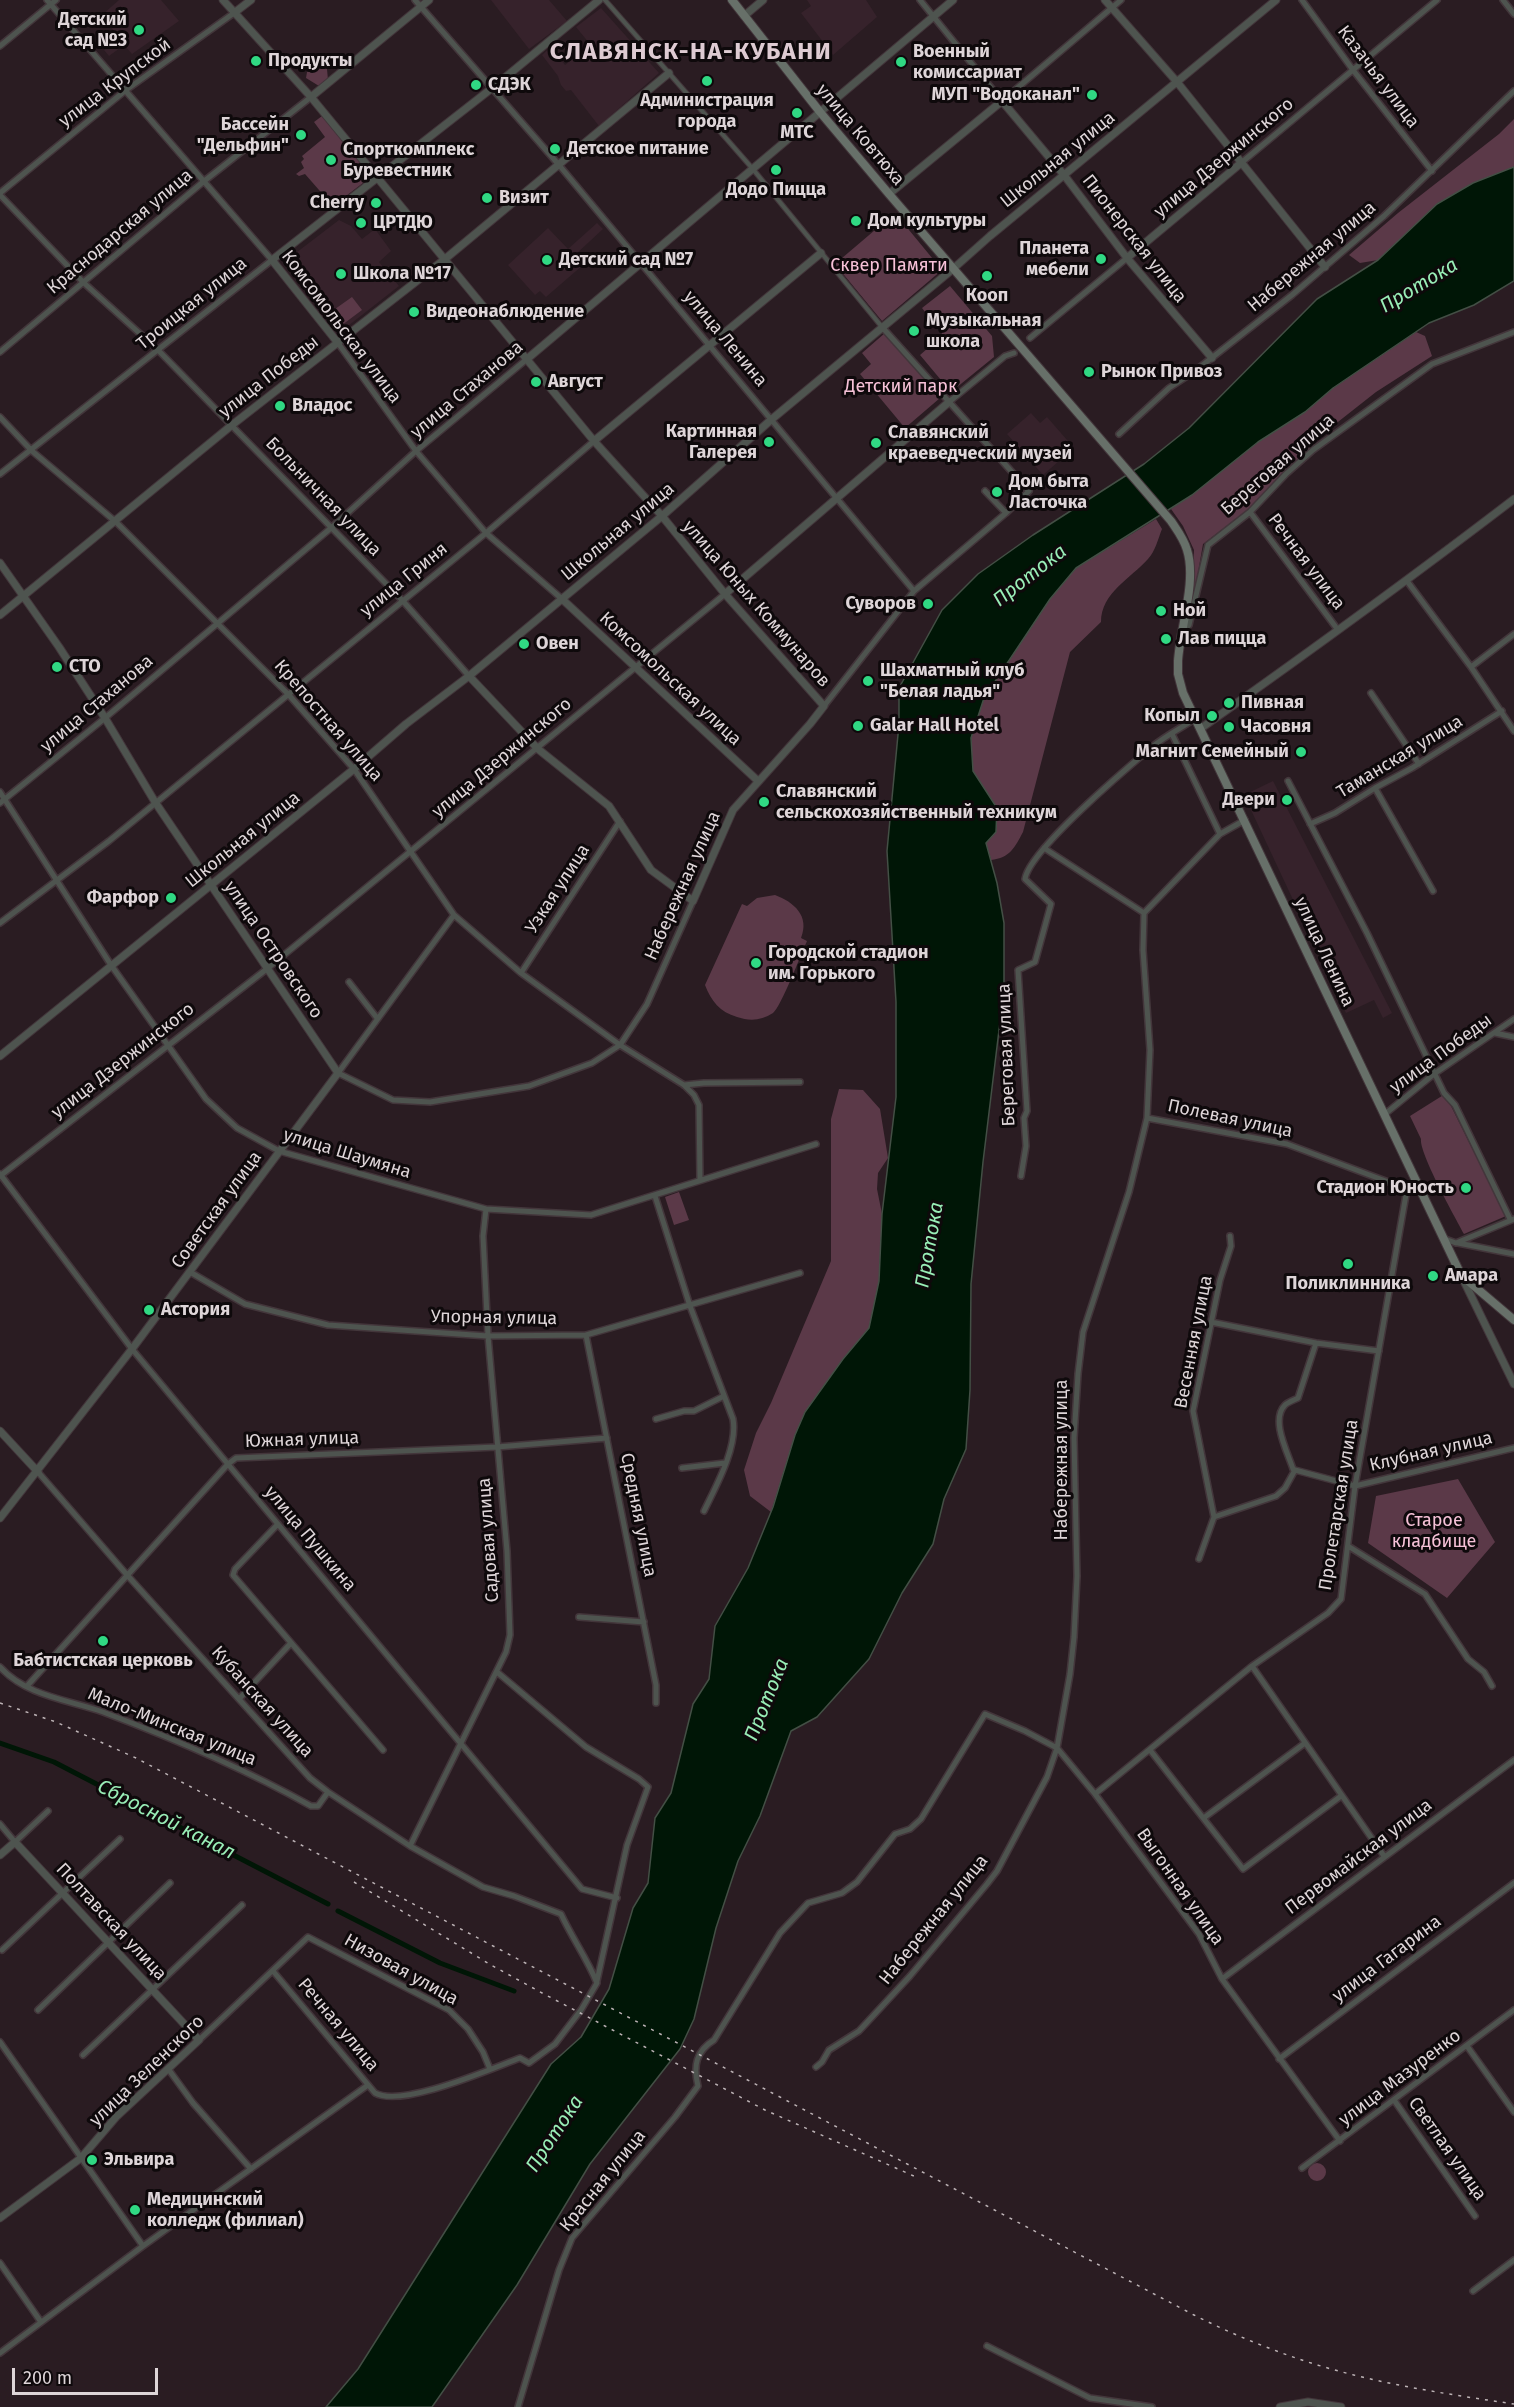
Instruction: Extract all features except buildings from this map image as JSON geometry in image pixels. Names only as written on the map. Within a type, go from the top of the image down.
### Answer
[{"type":"main road","name":"улица Ковтюха","points":[[732,0],[820,112],[889,194],[1171,521]]},
{"type":"main road","name":"улица Ленина","points":[[1171,521],[1182,537],[1189,560],[1189,579],[1178,661],[1179,683],[1461,1275],[1475,1294]]},
{"type":"main road","points":[[1475,1294],[1514,1320]]},
{"type":"street","points":[[0,46],[49,2],[57,0]]},
{"type":"street","name":"улица Юных Коммунаров","points":[[223,0],[311,97],[594,441],[662,516],[725,594],[824,706]]},
{"type":"street","name":"улица Крупской","points":[[0,194],[126,90],[251,0]]},
{"type":"street","name":"улица Ленина","points":[[415,0],[641,262],[914,591]]},
{"type":"street","name":"Краснодарская улица","points":[[0,352],[203,182],[429,0]]},
{"type":"street","name":"Троицкая улица","points":[[0,474],[567,28],[599,0]]},
{"type":"street","points":[[605,0],[752,168],[882,327],[949,402]]},
{"type":"street","points":[[744,16],[763,0]]},
{"type":"street","name":"Пионерская улица","points":[[920,0],[1064,175],[1127,258],[1212,358]]},
{"type":"street","name":"улица Стаханова","points":[[2,801],[105,718],[331,528],[416,451],[953,0]]},
{"type":"street","points":[[1105,0],[1177,82],[1325,267]]},
{"type":"street","points":[[889,194],[1120,0]]},
{"type":"street","name":"Школьная улица","points":[[0,1056],[354,769],[406,724],[469,676],[662,516],[772,419],[990,236],[1276,0]]},
{"type":"street","name":"Казачья улица","points":[[1302,0],[1432,171]]},
{"type":"street","name":"улица Дзержинского","points":[[1030,338],[1437,0]]},
{"type":"street","points":[[1503,0],[1514,14]]},
{"type":"street","name":"Комсомольская улица","points":[[49,2],[272,260],[338,343],[416,451],[486,533],[562,599],[758,781]]},
{"type":"street","name":"улица Победы","points":[[0,615],[232,425],[445,259],[669,73]]},
{"type":"street","name":"Набережная улица","points":[[1119,434],[1169,388],[1212,358],[1384,216],[1514,91]]},
{"type":"street","name":"Больничная улица","points":[[0,194],[84,283],[158,350],[402,600],[538,749],[609,806],[651,870],[693,902]]},
{"type":"street","name":"улица Гриня","points":[[0,923],[109,841],[486,533],[821,254]]},
{"type":"street","name":"Береговая улица","points":[[1181,633],[1189,625],[1208,545],[1250,512],[1286,474],[1313,450],[1432,364],[1514,332]]},
{"type":"street","name":"улица Дзержинского","points":[[0,1175],[268,968],[725,594],[949,402],[1005,356],[1014,353]]},
{"type":"street","name":"Набережная улица","points":[[620,1045],[647,1004],[733,810],[810,724],[914,591],[1029,491],[949,402]]},
{"type":"street","name":"Крепостная улица","points":[[0,417],[32,450],[116,522],[288,694],[354,769],[454,915],[521,973],[620,1045],[684,1085],[694,1095],[699,1105],[700,1180]]},
{"type":"street","points":[[985,491],[1006,513]]},
{"type":"street","points":[[1200,729],[1514,500]]},
{"type":"street","name":"Речная улица","points":[[1250,512],[1338,630]]},
{"type":"street","name":"улица Островского","points":[[0,563],[105,718],[155,802],[338,1073]]},
{"type":"street","points":[[1407,580],[1471,667],[1514,731]]},
{"type":"street","points":[[1471,667],[1514,634]]},
{"type":"street","points":[[1371,693],[1419,764]]},
{"type":"street","name":"Таманская улица","points":[[1310,824],[1335,813],[1419,764],[1502,711]]},
{"type":"street","points":[[1195,719],[1154,745],[1109,784],[1044,848],[1144,913],[1220,834],[1245,820]]},
{"type":"street","points":[[1172,734],[1220,834]]},
{"type":"street","points":[[1288,781],[1367,933],[1434,1074],[1444,1093],[1455,1106],[1512,1219],[1456,1243]]},
{"type":"street","points":[[1375,788],[1433,891]]},
{"type":"street","name":"улица Шаумяна","points":[[0,792],[2,801],[111,965],[206,1099],[237,1128],[279,1151],[486,1209],[591,1215],[816,1144]]},
{"type":"street","name":"Узкая улица","points":[[521,973],[620,821]]},
{"type":"street","name":"Береговая улица","points":[[1021,1176],[1026,1146],[1024,1118],[1027,1111],[1018,970],[1035,962],[1051,904],[1024,879],[1026,872],[1044,848]]},
{"type":"street","name":"Набережная улица","points":[[816,2067],[829,2050],[859,2031],[987,1884],[1047,1777],[1057,1748],[1074,1637],[1077,1576],[1074,1438],[1083,1332],[1129,1192],[1148,1118],[1150,1050],[1143,950],[1144,913]]},
{"type":"street","name":"Советская улица","points":[[0,1518],[38,1472],[190,1272],[454,915]]},
{"type":"street","points":[[349,982],[377,1018]]},
{"type":"street","name":"улица Победы","points":[[1385,1114],[1434,1074],[1514,1019]]},
{"type":"street","points":[[1495,1033],[1514,1037]]},
{"type":"street","points":[[338,1073],[393,1100],[430,1102],[530,1086],[591,1063],[620,1045]]},
{"type":"street","points":[[684,1085],[800,1082]]},
{"type":"street","name":"Полевая улица","points":[[1148,1118],[1287,1144],[1407,1189]]},
{"type":"street","name":"улица Пушкина","points":[[0,1175],[132,1349],[582,1889],[617,1898]]},
{"type":"street","points":[[1407,1189],[1419,1185]]},
{"type":"street","name":"Пролетарская улица","points":[[1095,1794],[1252,1666],[1328,1613],[1341,1599],[1355,1486],[1407,1189]]},
{"type":"street","points":[[655,1196],[690,1306],[733,1419],[735,1432],[718,1483],[704,1511]]},
{"type":"street","name":"Садовая улица","points":[[410,1846],[497,1672],[506,1652],[510,1635],[507,1551],[496,1448],[488,1336],[483,1236],[486,1209]]},
{"type":"street","name":"Весенняя улица","points":[[1214,1517],[1193,1411],[1210,1323],[1231,1246],[1230,1236]]},
{"type":"street","points":[[1445,1239],[1514,1254]]},
{"type":"street","name":"Упорная улица","points":[[190,1272],[245,1304],[328,1325],[488,1336],[586,1335],[800,1273]]},
{"type":"street","points":[[1475,1294],[1514,1384]]},
{"type":"street","points":[[1210,1323],[1316,1343],[1379,1351]]},
{"type":"street","name":"Средняя улица","points":[[586,1335],[656,1684],[656,1703]]},
{"type":"street","points":[[1316,1343],[1298,1398],[1285,1406],[1280,1416],[1285,1445],[1293,1469],[1355,1486]]},
{"type":"street","points":[[656,1419],[684,1411],[694,1411],[724,1396]]},
{"type":"street","name":"Кубанская улица","points":[[0,1431],[310,1778],[410,1846],[483,1887],[561,1914],[572,1938],[589,1962],[597,1983]]},
{"type":"street","name":"Южная улица","points":[[27,1686],[228,1464],[236,1458],[496,1448],[607,1438]]},
{"type":"street","name":"Клубная улица","points":[[1355,1486],[1514,1448]]},
{"type":"street","points":[[682,1468],[725,1462]]},
{"type":"street","points":[[1199,1558],[1214,1517],[1275,1496],[1285,1488],[1295,1470]]},
{"type":"street","points":[[278,1524],[234,1569],[233,1575],[383,1750]]},
{"type":"street","points":[[1348,1546],[1425,1594],[1468,1659],[1484,1672],[1492,1686]]},
{"type":"street","points":[[579,1617],[644,1622]]},
{"type":"street","points":[[239,1699],[291,1643]]},
{"type":"street","points":[[1252,1666],[1384,1856]]},
{"type":"street","name":"Мало-Минская улица","points":[[0,1667],[7,1675],[27,1686],[61,1700],[102,1712],[208,1754],[270,1783],[311,1806],[318,1806],[328,1792]]},
{"type":"street","points":[[490,2069],[519,2058],[529,2063],[555,2044],[581,2010],[597,1983],[627,1845],[648,1787],[639,1779],[586,1747],[497,1672]]},
{"type":"street","name":"Выгонная улица","points":[[708,2044],[714,2040],[780,1933],[808,1903],[842,1893],[857,1882],[895,1834],[910,1829],[921,1819],[985,1714],[1057,1748],[1095,1794],[1198,1934],[1222,1979],[1340,2141]]},
{"type":"street","points":[[1205,1818],[1305,1743]]},
{"type":"street","points":[[1150,1750],[1243,1869],[1341,1796]]},
{"type":"street","name":"Первомайская улица","points":[[1222,1979],[1514,1760]]},
{"type":"street","points":[[0,1855],[48,1811]]},
{"type":"street","name":"Полтавская улица","points":[[0,1824],[199,2040]]},
{"type":"street","points":[[2,1950],[120,1839]]},
{"type":"street","points":[[38,2010],[170,1883]]},
{"type":"street","name":"улица Гагарина","points":[[1279,2059],[1514,1883]]},
{"type":"street","points":[[83,2055],[242,1905]]},
{"type":"street","name":"улица Зеленского","points":[[0,2218],[81,2158],[116,2117],[169,2070],[308,1937]]},
{"type":"street","name":"Низовая улица","points":[[308,1937],[449,2010],[468,2029],[483,2052],[490,2069]]},
{"type":"street","name":"Речная улица","points":[[273,1971],[368,2085],[381,2096],[415,2094],[490,2069]]},
{"type":"street","name":"улица Мазуренко","points":[[1302,2168],[1514,2010]]},
{"type":"street","points":[[0,2042],[2,2050],[143,2246]]},
{"type":"street","name":"Красная улица","points":[[518,2407],[559,2270],[572,2238],[675,2117],[698,2086],[694,2066],[702,2049],[708,2044]]},
{"type":"street","points":[[1467,2046],[1514,2112]]},
{"type":"street","points":[[169,2070],[193,2103],[251,2169]]},
{"type":"street","points":[[0,2353],[143,2246],[368,2085]]},
{"type":"street","name":"Светлая улица","points":[[1394,2100],[1475,2216]]},
{"type":"street","points":[[1473,2291],[1514,2260]]},
{"type":"street","points":[[0,2263],[41,2322]]},
{"type":"street","points":[[987,2346],[1090,2398],[1152,2407]]},
{"type":"street","points":[[1280,2407],[1308,2402],[1341,2407]]},
{"type":"shaded area","name":"Детский сад №3","points":[[119,0],[161,0],[179,21],[132,54],[124,45],[109,56],[104,50],[119,38],[102,15]]},
{"type":"shaded area","points":[[491,0],[549,0],[567,21],[529,49]]},
{"type":"shaded area","points":[[807,0],[866,0],[877,17],[833,55],[801,13],[811,6]]},
{"type":"shaded area","points":[[601,8],[659,73],[599,126],[571,90],[566,91],[561,85],[558,76],[542,55],[551,47],[565,65],[580,53],[584,57],[594,49],[576,27]]},
{"type":"shaded area","name":"Школа №17","points":[[339,220],[351,226],[362,239],[375,229],[391,251],[379,262],[399,286],[339,333],[284,262]]},
{"type":"shaded area","name":"Детский сад №7","points":[[597,223],[603,229],[575,255],[583,265],[546,297],[540,291],[535,295],[508,265],[548,228],[568,249]]},
{"type":"shaded area","points":[[1031,413],[1040,423],[1047,417],[1074,448],[1043,475],[1007,434]]},
{"type":"shaded area","points":[[1273,781],[1392,1013],[1383,1018],[1374,1000],[1346,1013],[1244,795]]},
{"type":"green space","points":[[314,61],[323,62],[327,69],[328,80],[319,86],[306,78]]},
{"type":"green space","name":"Cпорткомплекс Буревестник","points":[[322,116],[372,176],[333,206],[305,174],[299,176],[296,174],[304,168],[301,162],[304,159],[302,156],[325,137],[314,122]]},
{"type":"green space","points":[[1514,119],[1514,167],[1473,183],[1437,204],[1378,260],[1360,263],[1349,255],[1398,213],[1499,134]]},
{"type":"green space","name":"Сквер Памяти","points":[[895,213],[942,270],[882,321],[835,264]]},
{"type":"green space","points":[[950,286],[992,336],[994,357],[951,392],[920,355],[943,335],[922,308]]},
{"type":"green space","points":[[352,297],[362,310],[338,328],[328,314]]},
{"type":"green space","points":[[1416,332],[1425,336],[1432,356],[1376,392],[1329,429],[1248,510],[1203,544],[1195,590],[1192,591],[1194,550],[1183,526],[1171,509],[1258,442],[1305,412],[1333,388]]},
{"type":"green space","name":"Детский парк","points":[[885,333],[940,398],[905,428],[860,374],[871,364],[862,353]]},
{"type":"green space","points":[[1156,519],[1162,529],[1150,556],[1111,594],[1102,612],[1101,622],[1070,652],[1023,832],[1007,854],[991,860],[986,843],[993,835],[997,809],[973,772],[971,738],[984,698],[1050,599],[1076,568]]},
{"type":"green space","name":"Городской cтадион им. Горького","points":[[775,895],[794,906],[798,911],[803,923],[801,938],[807,941],[777,1009],[764,1018],[755,1020],[737,1017],[717,1005],[705,985],[742,904],[747,906],[757,898]]},
{"type":"green space","points":[[839,1089],[863,1090],[880,1109],[888,1158],[878,1173],[877,1189],[882,1214],[879,1281],[869,1328],[843,1359],[805,1412],[795,1435],[771,1512],[750,1496],[744,1470],[756,1433],[831,1261],[831,1119]]},
{"type":"green space","name":"Стадион Юность","points":[[1445,1094],[1506,1216],[1464,1234],[1431,1171],[1421,1139],[1410,1116]]},
{"type":"green space","points":[[679,1192],[689,1220],[674,1225],[665,1197]]},
{"type":"green space","name":"Старое кладбище","points":[[1458,1479],[1495,1542],[1447,1598],[1368,1543],[1376,1496]]},
{"type":"green space","points":[[1317,2163],[1323,2166],[1326,2172],[1323,2178],[1317,2181],[1311,2178],[1308,2172],[1311,2166]]},
{"type":"water","name":"Протока","points":[[1514,167],[1514,281],[1474,305],[1429,323],[1333,388],[1305,412],[1258,442],[1192,495],[1076,568],[1050,599],[984,698],[971,738],[973,771],[997,808],[996,832],[986,843],[997,883],[1004,923],[1004,989],[971,1284],[970,1390],[966,1449],[944,1499],[933,1544],[902,1593],[869,1659],[817,1717],[791,1731],[760,1816],[738,1861],[716,1928],[694,2019],[680,2049],[590,2164],[517,2285],[432,2407],[326,2407],[358,2369],[551,2064],[581,2037],[609,1989],[633,1908],[648,1883],[655,1818],[671,1793],[693,1704],[709,1679],[715,1626],[748,1568],[773,1507],[795,1435],[805,1412],[843,1359],[869,1328],[879,1281],[882,1214],[896,1097],[896,1002],[887,851],[899,724],[899,688],[942,610],[978,574],[1033,535],[1144,464],[1189,428],[1317,299],[1378,260],[1437,204],[1473,183]]},
{"type":"waterway","name":"Сбросной канал","points":[[0,1743],[54,1762],[328,1904]]},
{"type":"waterway","name":"Сбросной канал","points":[[338,1911],[440,1963],[514,1991]]},
{"type":"railway","points":[[0,1703],[56,1722],[136,1758],[1214,2325],[1274,2350],[1362,2377],[1423,2390],[1514,2404]]},
{"type":"railway","points":[[354,1882],[491,1965],[544,1994],[765,2110],[916,2177]]},
{"type":"place","name":"Детский сад №3","points":[[139,30]]},
{"type":"place","name":"Продукты","points":[[256,61]]},
{"type":"place","name":"Военный комиссариат","points":[[901,62]]},
{"type":"place","name":"Администрация города","points":[[707,81]]},
{"type":"place","name":"СДЭК","points":[[476,85]]},
{"type":"place","name":"МУП \"Водоканал\"","points":[[1092,95]]},
{"type":"place","name":"МТС","points":[[797,113]]},
{"type":"place","name":"Бассейн \"Дельфин\"","points":[[301,135]]},
{"type":"place","name":"Детское питание","points":[[555,149]]},
{"type":"place","name":"Cпорткомплекс Буревестник","points":[[331,160]]},
{"type":"place","name":"Додо Пицца","points":[[776,170]]},
{"type":"place","name":"Визит","points":[[487,198]]},
{"type":"place","name":"Cherry","points":[[376,203]]},
{"type":"place","name":"Дом культуры","points":[[856,221]]},
{"type":"place","name":"ЦРТДЮ","points":[[361,223]]},
{"type":"place","name":"Планета мебели","points":[[1101,259]]},
{"type":"place","name":"Детский сад №7","points":[[547,260]]},
{"type":"place","name":"Школа №17","points":[[341,274]]},
{"type":"place","name":"Кооп","points":[[987,276]]},
{"type":"place","name":"Видеонаблюдение","points":[[414,312]]},
{"type":"place","name":"Музыкальная школа","points":[[914,331]]},
{"type":"place","name":"Рынок Привоз","points":[[1089,372]]},
{"type":"place","name":"Август","points":[[536,382]]},
{"type":"place","name":"Владос","points":[[280,406]]},
{"type":"place","name":"Картинная Галерея","points":[[769,442]]},
{"type":"place","name":"Славянский краеведческий музей","points":[[876,443]]},
{"type":"place","name":"Дом быта Ласточка","points":[[997,492]]},
{"type":"place","name":"Суворов","points":[[928,604]]},
{"type":"place","name":"Ной","points":[[1161,611]]},
{"type":"place","name":"Лав пицца","points":[[1166,639]]},
{"type":"place","name":"Овен","points":[[524,644]]},
{"type":"place","name":"СТО","points":[[57,667]]},
{"type":"place","name":"Шахматный клуб \"Белая ладья\"","points":[[868,681]]},
{"type":"place","name":"Пивная","points":[[1229,703]]},
{"type":"place","name":"Копыл","points":[[1212,716]]},
{"type":"place","name":"Galar Hall Hotel","points":[[858,726]]},
{"type":"place","name":"Часовня","points":[[1229,727]]},
{"type":"place","name":"Магнит Семейный","points":[[1301,752]]},
{"type":"place","name":"Двери","points":[[1287,800]]},
{"type":"place","name":"Славянский сельскохозяйственный техникум","points":[[764,802]]},
{"type":"place","name":"Фарфор","points":[[171,898]]},
{"type":"place","name":"Городской cтадион им. Горького","points":[[756,963]]},
{"type":"place","name":"Стадион Юность","points":[[1466,1188]]},
{"type":"place","name":"Поликлинника","points":[[1348,1264]]},
{"type":"place","name":"Амара","points":[[1433,1276]]},
{"type":"place","name":"Астория","points":[[149,1310]]},
{"type":"place","name":"Бабтистская церковь","points":[[103,1641]]},
{"type":"place","name":"Эльвира","points":[[92,2160]]},
{"type":"place","name":"Медицинский колледж (филиал)","points":[[135,2210]]},
{"type":"district","name":"СЛАВЯНСК-НА-КУБАНИ","points":[[691,52]]}]
